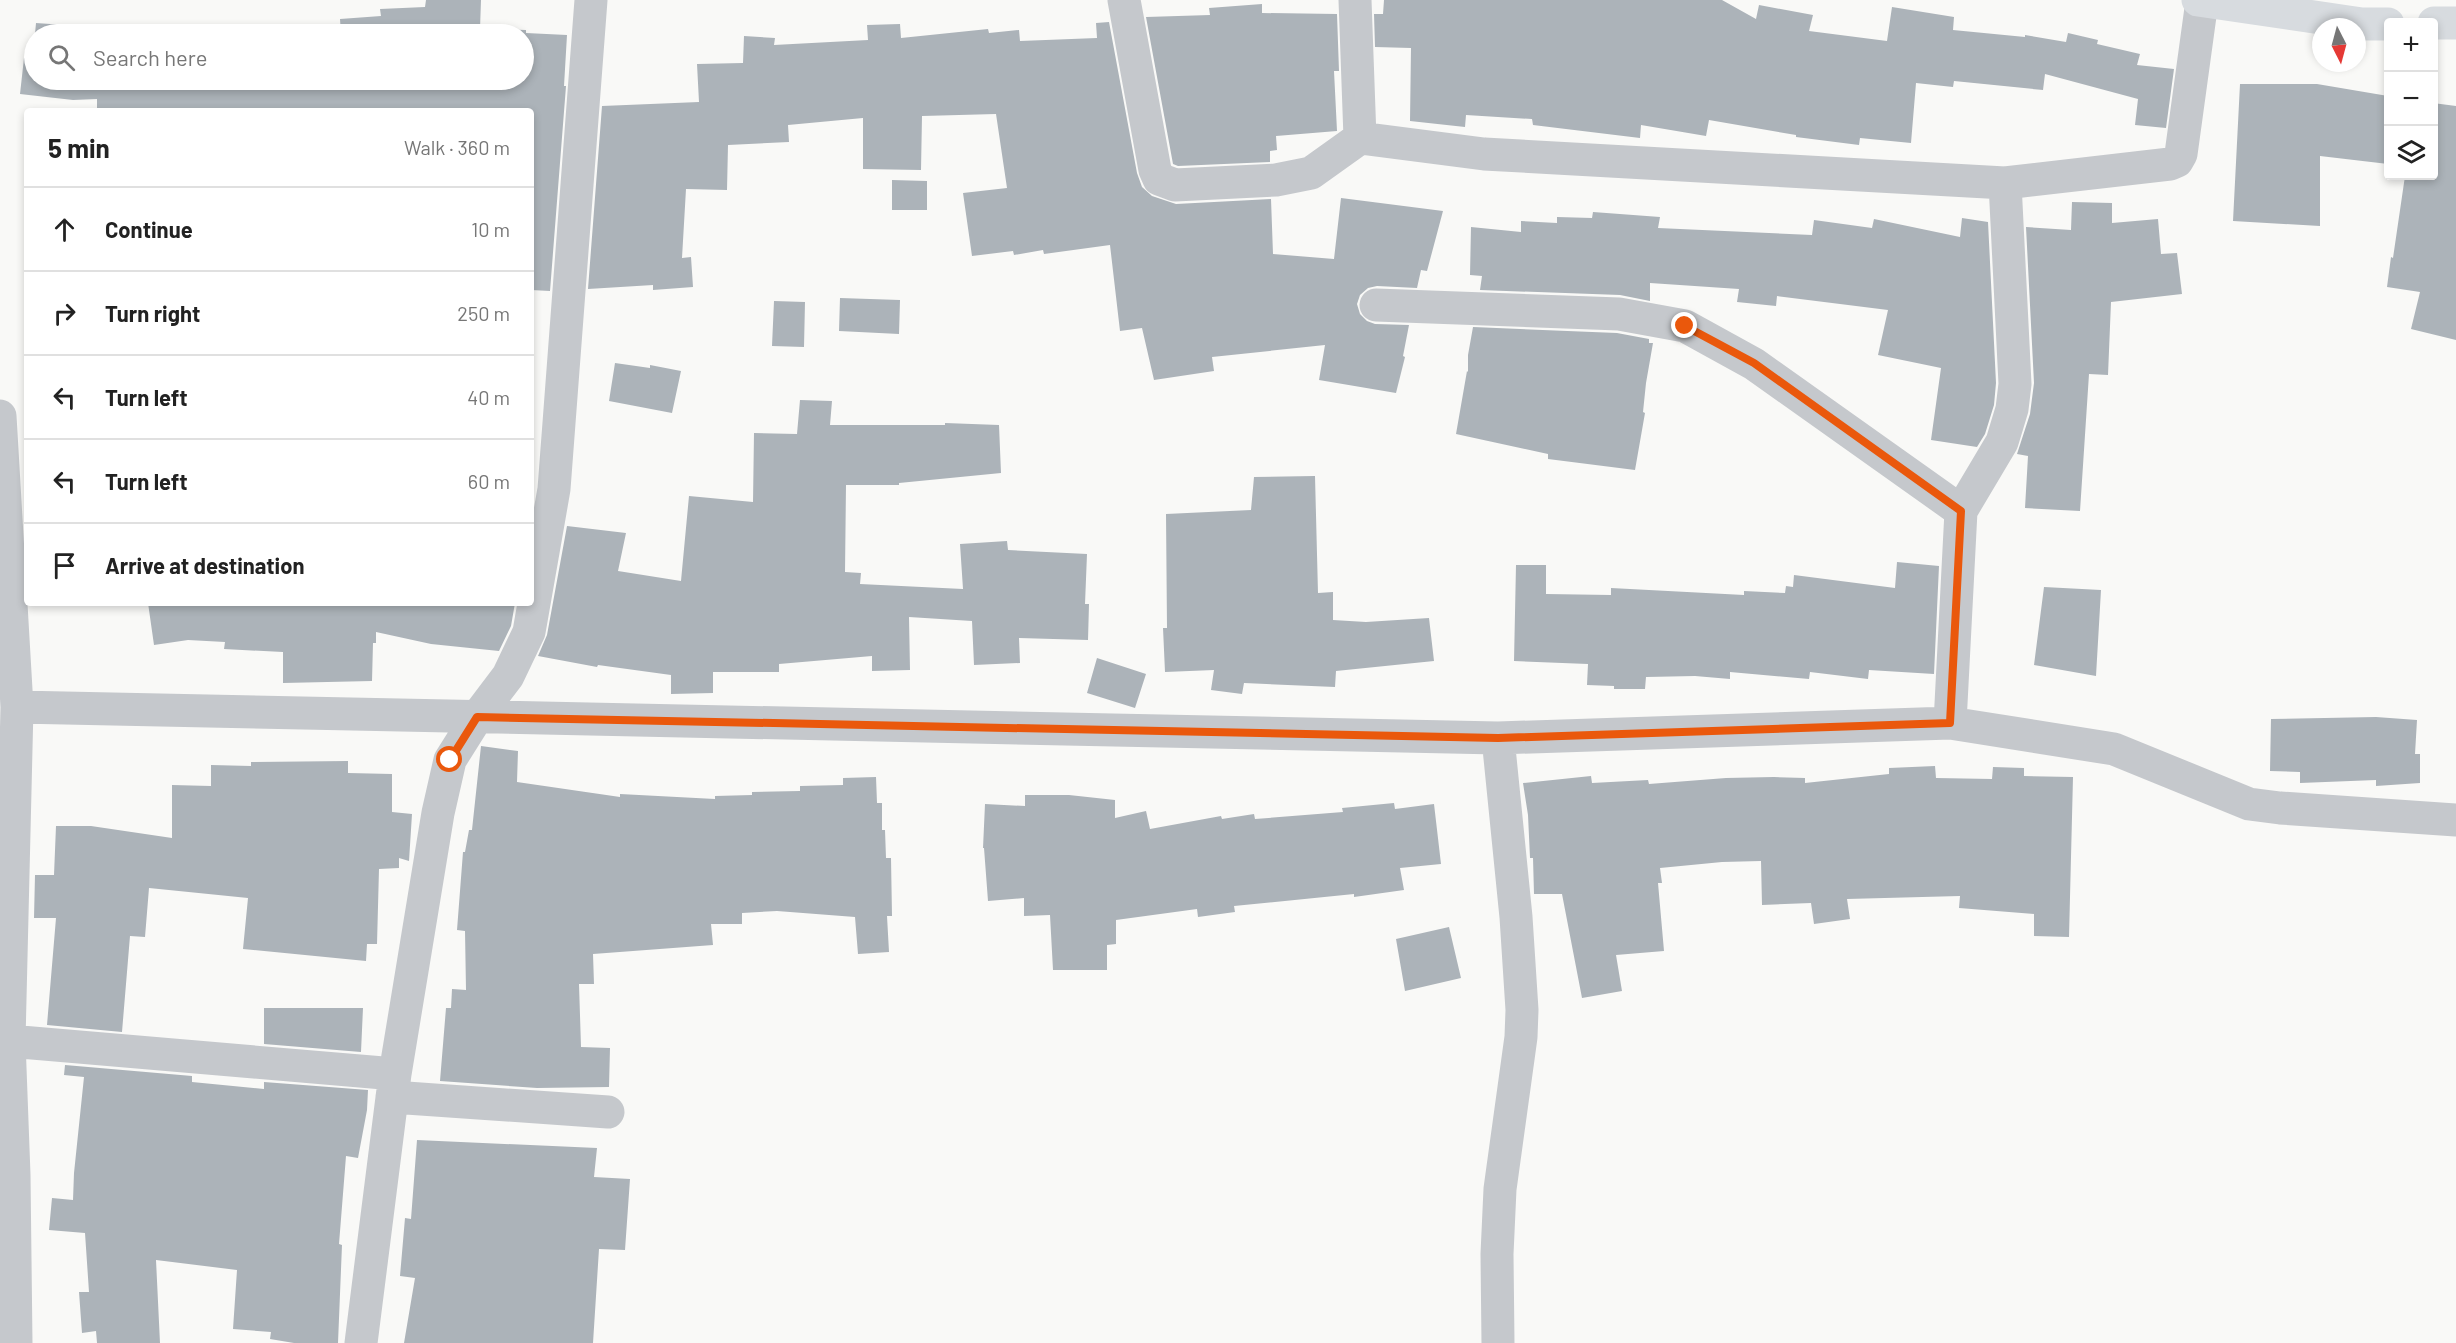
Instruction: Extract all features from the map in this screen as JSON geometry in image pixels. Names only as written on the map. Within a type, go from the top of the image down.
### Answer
[{"type":"main road","points":[[2200,1],[2362,24],[2384,24]]},
{"type":"main road","points":[[2438,23],[2456,23]]},
{"type":"street","points":[[534,603],[554,489],[591,0]]},
{"type":"street","points":[[1124,0],[1155,170],[1159,179],[1175,185],[1276,180],[1311,173],[1360,138],[1484,154],[2006,183],[2170,164],[2177,161],[2181,154],[2200,1]]},
{"type":"street","points":[[1355,0],[1360,138]]},
{"type":"street","points":[[1950,723],[1961,511],[2002,442],[2012,409],[2016,384],[2006,183]]},
{"type":"street","points":[[1376,305],[1619,315],[1685,326],[1754,363],[1961,511]]},
{"type":"street","points":[[0,416],[4,546],[17,707],[6,1144],[14,1175],[16,1343]]},
{"type":"street","points":[[361,1343],[393,1085],[438,813],[450,760],[477,717],[508,676],[529,632],[534,606]]},
{"type":"street","points":[[17,707],[1498,738],[1950,723],[2114,749],[2249,804],[2456,820]]},
{"type":"street","points":[[1498,738],[1516,917],[1522,1010],[1521,1037],[1498,1211],[1498,1343]]},
{"type":"street","points":[[9,1041],[608,1112]]},
{"type":"building","points":[[426,0],[481,0],[480,24],[340,24],[340,19],[381,16],[380,9],[425,7]]},
{"type":"building","points":[[1384,0],[1722,0],[1756,19],[1759,5],[1813,15],[1809,31],[1887,41],[1892,7],[1954,17],[1953,30],[2025,37],[2025,35],[2066,42],[2068,33],[2098,40],[2097,44],[2140,54],[2137,65],[2174,69],[2166,128],[2135,125],[2138,99],[2045,74],[2043,90],[1954,81],[1953,87],[1916,83],[1911,143],[1860,138],[1859,145],[1796,137],[1796,135],[1709,120],[1706,136],[1641,125],[1640,138],[1533,125],[1532,119],[1466,115],[1465,127],[1410,121],[1411,48],[1375,47],[1374,14],[1383,14]]},
{"type":"building","points":[[1262,4],[1262,13],[1337,14],[1339,71],[1334,71],[1337,131],[1276,136],[1277,150],[1270,151],[1270,162],[1178,166],[1173,164],[1146,17],[1210,15],[1209,8]]},
{"type":"building","points":[[1109,22],[1137,173],[1142,187],[1152,196],[1176,204],[1271,199],[1273,254],[1334,259],[1341,198],[1443,211],[1427,271],[1421,270],[1417,288],[1377,286],[1368,288],[1360,295],[1357,304],[1360,314],[1367,321],[1375,324],[1409,325],[1403,356],[1405,357],[1396,393],[1319,380],[1325,345],[1212,357],[1214,371],[1154,380],[1142,328],[1120,331],[1110,245],[1044,254],[1043,250],[1014,255],[1013,251],[972,256],[963,193],[1007,188],[996,114],[922,116],[921,170],[863,169],[863,118],[788,125],[789,142],[728,145],[727,190],[686,189],[682,258],[691,257],[693,287],[653,290],[653,285],[588,289],[602,106],[699,102],[697,64],[743,63],[744,36],[775,38],[774,45],[868,40],[867,25],[900,24],[901,38],[988,29],[989,33],[1019,30],[1020,41],[1097,38],[1096,23]]},
{"type":"building","points":[[534,33],[567,35],[564,86],[566,86],[550,291],[534,290],[534,108],[97,108],[97,99],[73,100],[20,94],[24,58],[24,90],[534,90]]},
{"type":"building","points":[[2240,84],[2317,84],[2384,95],[2384,164],[2320,156],[2320,226],[2233,221]]},
{"type":"building","points":[[2438,104],[2456,106],[2456,340],[2411,329],[2420,292],[2387,287],[2391,257],[2393,258],[2404,180],[2438,180]]},
{"type":"building","points":[[892,180],[927,181],[927,210],[892,210]]},
{"type":"building","points":[[2072,202],[2112,203],[2112,223],[2158,219],[2161,254],[2177,253],[2182,294],[2111,302],[2108,375],[2089,374],[2080,511],[2025,508],[2028,456],[2017,454],[2030,414],[2034,383],[2026,227],[2071,230]]},
{"type":"building","points":[[1593,212],[1660,217],[1658,228],[1812,235],[1814,220],[1872,228],[1874,219],[1960,237],[1962,218],[1988,222],[1996,383],[1994,405],[1985,434],[1977,447],[1931,440],[1941,368],[1878,355],[1888,310],[1777,296],[1776,306],[1737,302],[1739,289],[1650,283],[1650,301],[1620,295],[1480,290],[1482,276],[1470,275],[1471,227],[1521,232],[1521,221],[1557,223],[1557,217],[1592,218]]},
{"type":"building","points":[[840,298],[900,300],[899,334],[839,331]]},
{"type":"building","points":[[774,301],[805,302],[804,347],[772,346]]},
{"type":"building","points":[[1473,327],[1617,333],[1649,339],[1649,343],[1653,343],[1646,383],[1643,412],[1645,413],[1635,470],[1548,459],[1548,454],[1456,434],[1468,372],[1468,355]]},
{"type":"building","points":[[615,363],[650,368],[650,365],[681,371],[672,413],[609,401]]},
{"type":"building","points":[[800,400],[832,401],[830,425],[945,425],[945,423],[999,425],[1001,473],[899,483],[899,485],[846,485],[845,572],[861,573],[860,584],[963,589],[960,544],[1007,541],[1008,550],[1087,554],[1085,604],[1089,604],[1088,640],[1019,638],[1020,663],[974,665],[972,621],[909,617],[910,670],[872,671],[872,656],[779,664],[779,672],[713,672],[713,693],[671,694],[671,675],[598,665],[597,667],[538,656],[547,635],[567,526],[626,533],[618,571],[681,581],[689,496],[753,502],[754,433],[797,434]]},
{"type":"building","points":[[1315,476],[1318,593],[1333,592],[1333,620],[1366,622],[1429,618],[1434,661],[1336,671],[1335,687],[1244,683],[1242,694],[1211,690],[1214,670],[1165,672],[1163,628],[1167,628],[1166,514],[1251,510],[1254,477]]},
{"type":"building","points":[[1897,562],[1939,566],[1934,674],[1869,670],[1868,679],[1810,672],[1809,679],[1730,672],[1730,679],[1695,676],[1646,677],[1645,689],[1614,689],[1614,686],[1587,685],[1588,664],[1514,661],[1516,565],[1546,565],[1546,594],[1611,595],[1611,588],[1744,595],[1744,591],[1785,593],[1786,586],[1793,587],[1794,575],[1895,588]]},
{"type":"building","points":[[2044,587],[2101,590],[2096,676],[2034,665]]},
{"type":"building","points":[[148,606],[514,606],[511,626],[499,651],[431,644],[376,632],[376,643],[373,643],[372,681],[283,683],[283,652],[224,649],[225,642],[188,640],[154,645]]},
{"type":"building","points":[[1097,658],[1146,674],[1135,708],[1087,693]]},
{"type":"building","points":[[2376,717],[2417,720],[2415,754],[2420,754],[2420,783],[2376,786],[2376,780],[2300,783],[2300,772],[2270,771],[2271,719]]},
{"type":"building","points":[[481,746],[518,751],[517,782],[620,797],[620,794],[715,799],[715,796],[752,795],[752,792],[800,791],[800,786],[843,785],[843,778],[876,777],[877,803],[882,803],[882,830],[885,830],[886,858],[891,858],[892,916],[887,916],[889,952],[858,954],[855,917],[777,911],[742,913],[742,924],[711,924],[713,945],[593,954],[594,984],[579,984],[581,1047],[610,1048],[609,1087],[537,1088],[440,1081],[446,1008],[451,1008],[452,989],[466,990],[465,931],[457,930],[463,852],[465,852],[469,830],[472,830]]},
{"type":"building","points":[[348,761],[348,773],[392,774],[392,812],[412,814],[409,861],[399,858],[399,868],[379,869],[377,944],[367,944],[366,961],[243,949],[248,898],[149,888],[145,937],[130,936],[122,1032],[47,1025],[56,918],[34,918],[35,875],[54,875],[56,826],[91,826],[172,838],[172,785],[211,786],[211,765],[251,766],[251,762]]},
{"type":"building","points":[[1935,766],[1936,778],[1992,779],[1993,767],[2024,768],[2024,776],[2073,777],[2069,937],[2034,936],[2034,914],[1959,908],[1960,896],[1847,899],[1850,919],[1814,924],[1811,903],[1762,905],[1761,861],[1660,868],[1662,883],[1658,883],[1664,951],[1616,955],[1622,991],[1582,998],[1562,894],[1534,894],[1533,858],[1530,858],[1528,815],[1523,783],[1591,776],[1592,783],[1648,780],[1649,784],[1774,777],[1805,778],[1805,783],[1889,774],[1889,768]]},
{"type":"building","points":[[1025,795],[1069,795],[1115,800],[1115,818],[1146,811],[1150,829],[1221,816],[1222,819],[1254,814],[1255,819],[1343,812],[1342,808],[1394,803],[1395,809],[1434,804],[1441,864],[1400,868],[1404,890],[1354,897],[1354,894],[1234,906],[1235,912],[1198,917],[1197,909],[1116,920],[1116,944],[1107,945],[1107,970],[1053,970],[1050,915],[1024,916],[1024,898],[988,901],[983,848],[985,804],[1025,806]]},
{"type":"building","points":[[1449,927],[1461,978],[1405,991],[1396,939]]},
{"type":"building","points":[[264,1008],[363,1008],[361,1052],[264,1044]]},
{"type":"building","points":[[65,1065],[192,1076],[192,1082],[264,1089],[264,1082],[368,1090],[367,1110],[358,1158],[346,1156],[339,1244],[342,1245],[338,1343],[294,1343],[270,1339],[271,1332],[233,1329],[237,1270],[156,1260],[160,1343],[97,1343],[96,1331],[82,1333],[79,1292],[89,1292],[85,1233],[49,1230],[52,1198],[73,1200],[84,1077],[64,1075]]},
{"type":"building","points":[[417,1140],[597,1148],[594,1177],[630,1179],[625,1250],[599,1249],[593,1343],[404,1343],[415,1278],[400,1276],[405,1218],[411,1219]]},
{"type":"route","points":[[450,760],[477,717],[1498,738],[1950,723],[1958,526],[1961,511],[1754,363],[1685,326]]}]
